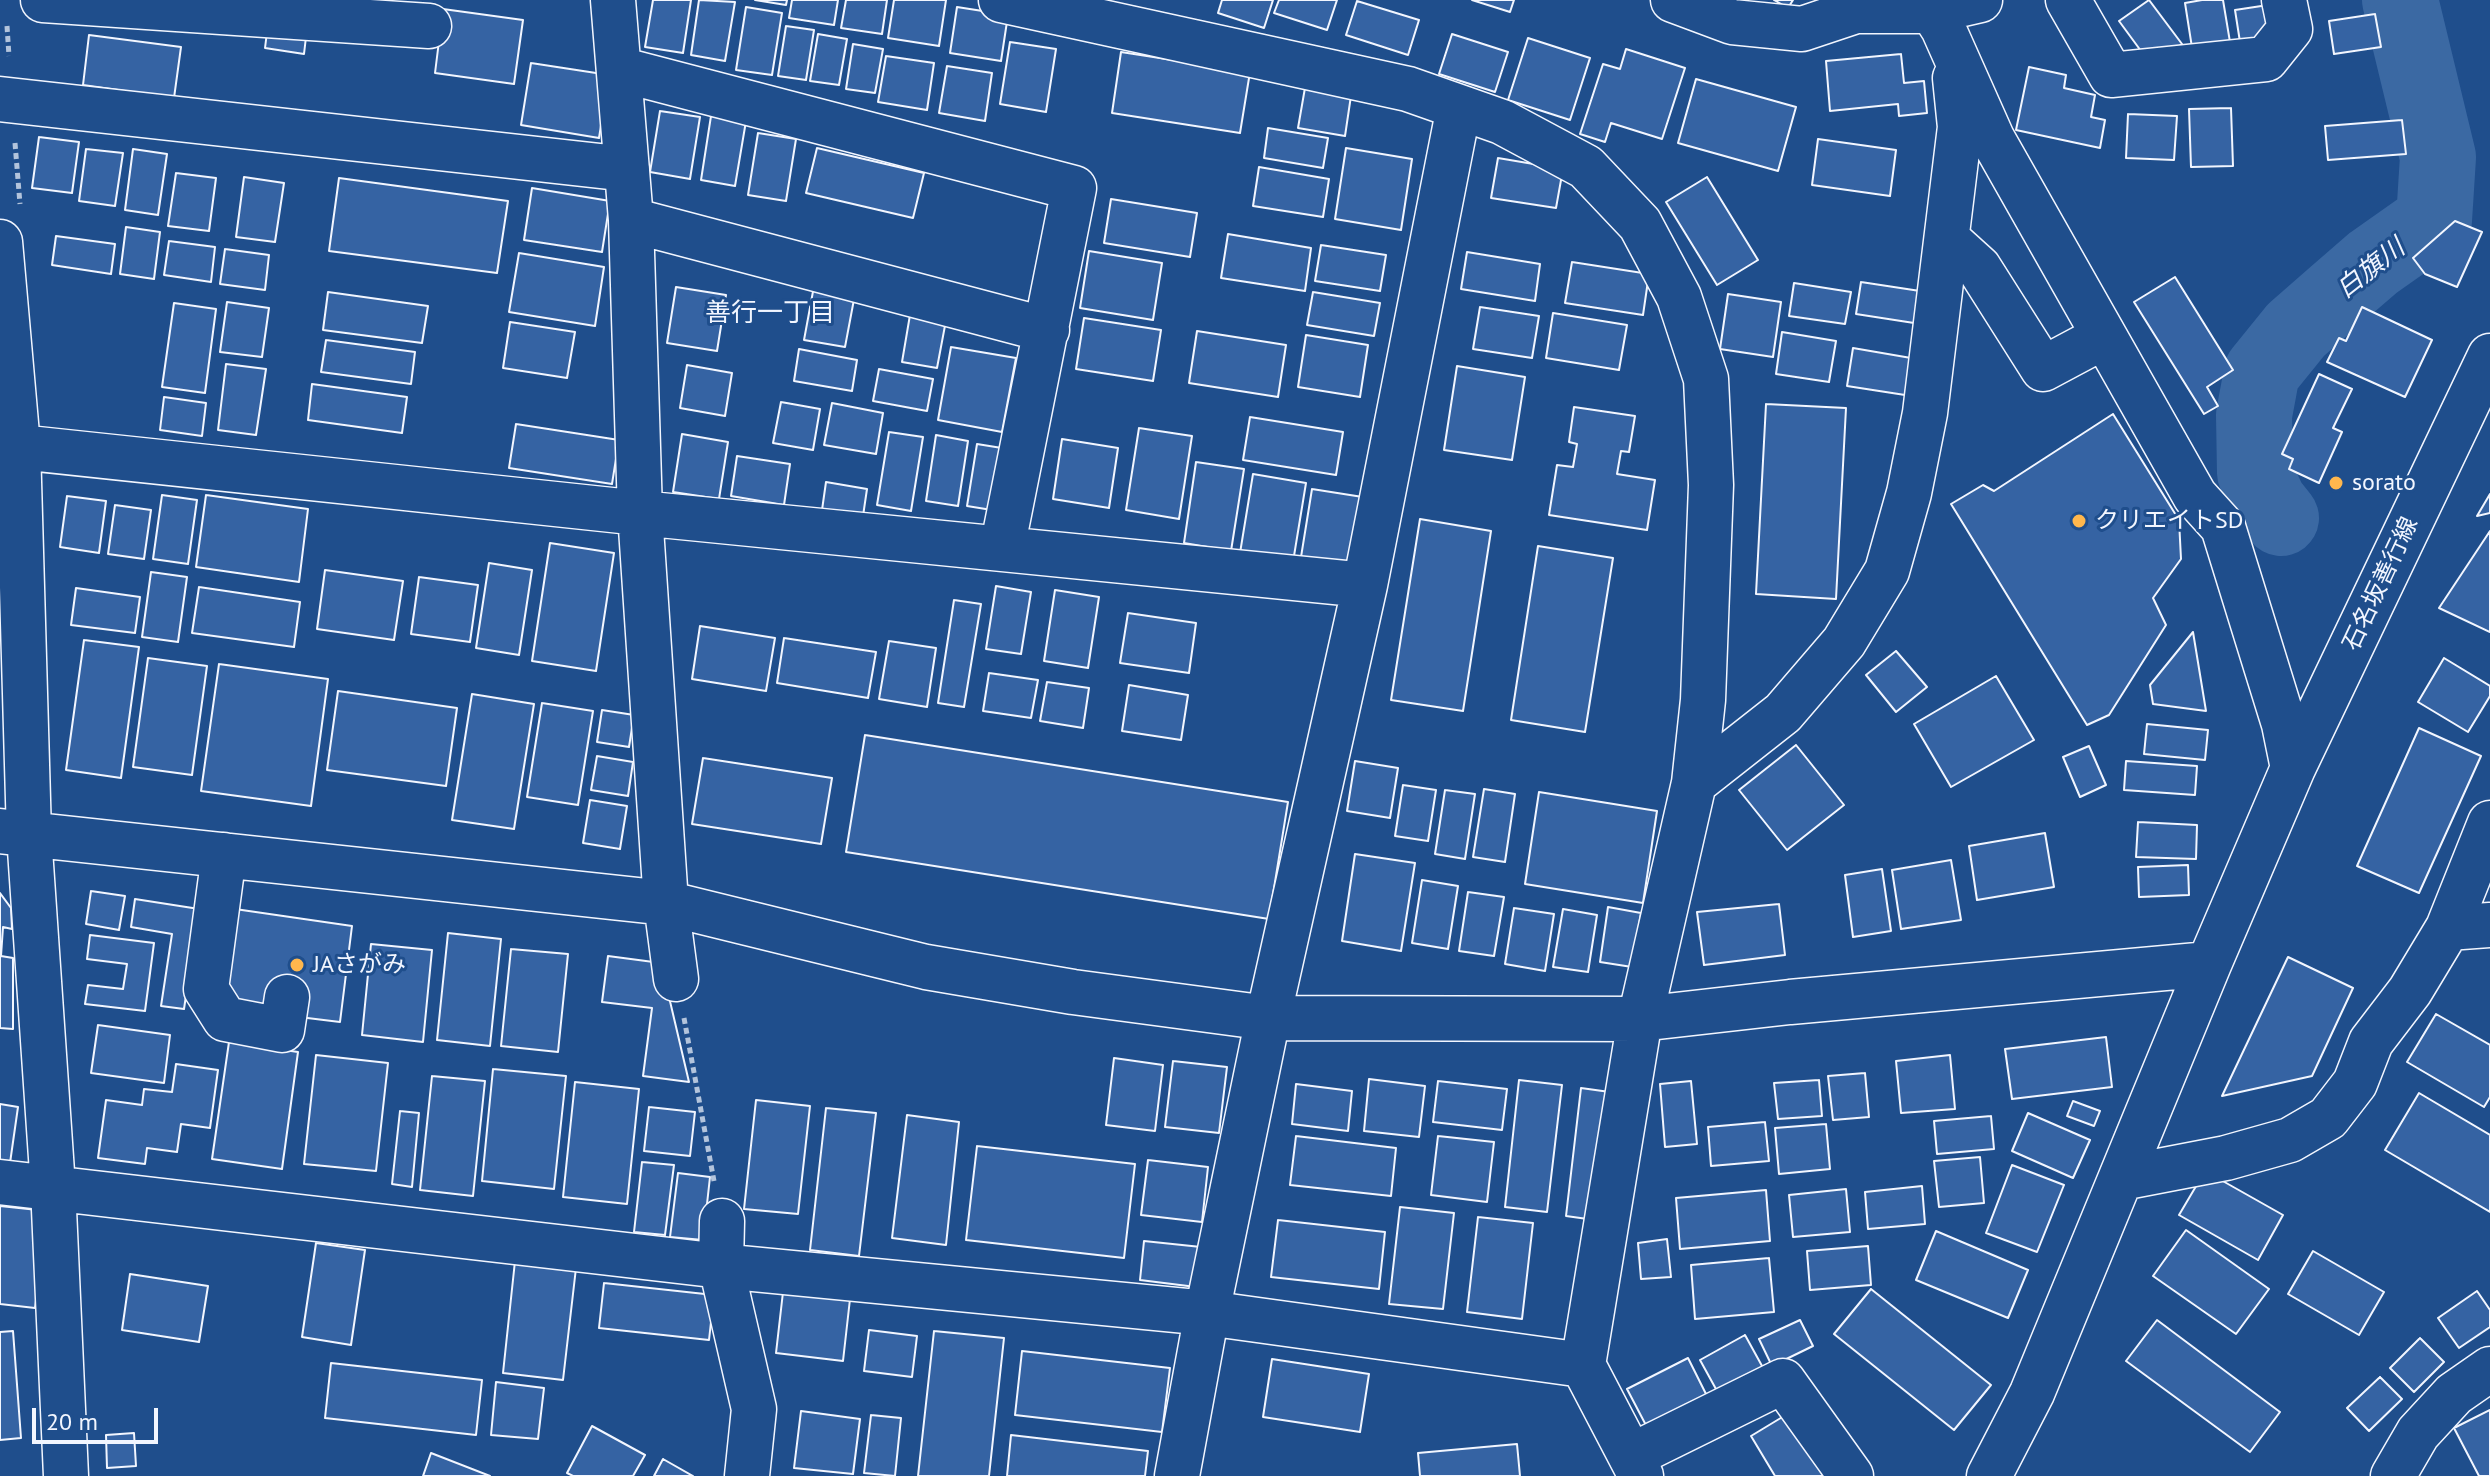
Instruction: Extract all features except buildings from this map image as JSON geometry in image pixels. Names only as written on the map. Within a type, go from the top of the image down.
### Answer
[{"type":"street","points":[[613,0],[631,220],[640,513],[666,903],[676,979]]},
{"type":"street","points":[[1001,0],[1408,89],[1502,122],[1586,167],[1640,224],[1679,297],[1706,379],[1711,485],[1703,700],[1694,783],[1640,1019],[1583,1365],[1636,1466],[1783,1381],[1851,1476]]},
{"type":"street","points":[[1673,0],[1732,22],[1802,29],[1856,11],[1927,13],[1980,0]]},
{"type":"street","points":[[2068,0],[2111,75],[2266,59],[2290,29],[2284,0]]},
{"type":"street","points":[[24,7],[429,26]]},
{"type":"street","points":[[1694,783],[1783,713],[1844,642],[1887,571],[1909,493],[1925,413],[1960,127],[1954,70],[1927,13]]},
{"type":"street","points":[[1927,13],[2000,151],[2195,496],[2223,527],[2284,724],[2293,768]]},
{"type":"street","points":[[619,69],[1074,188],[1002,549]]},
{"type":"street","points":[[5,83],[627,169]]},
{"type":"street","points":[[1177,1476],[1268,1018],[1365,585],[1459,107]]},
{"type":"street","points":[[631,220],[1047,330]]},
{"type":"street","points":[[1947,239],[1979,268],[2043,369],[2088,345]]},
{"type":"street","points":[[0,242],[9,445],[14,833],[53,1187],[66,1476]]},
{"type":"street","name":"石名坂善行線","points":[[1989,1476],[2032,1393],[2293,768],[2490,356]]},
{"type":"street","points":[[9,445],[640,513],[1365,585]]},
{"type":"street","points":[[2122,1178],[2226,1158],[2290,1140],[2328,1118],[2355,1083],[2371,1042],[2410,991],[2469,926],[2490,823]]},
{"type":"street","points":[[14,833],[666,903],[926,967],[1073,992],[1268,1018],[1640,1019],[1790,1002],[2209,964]]},
{"type":"street","points":[[224,855],[206,989],[225,1019],[282,1030],[287,997]]},
{"type":"street","points":[[0,1182],[721,1266],[1207,1313],[1583,1365]]},
{"type":"street","points":[[722,1221],[721,1266],[754,1409],[747,1476]]},
{"type":"street","points":[[2393,1476],[2418,1433],[2454,1394],[2490,1369]]},
{"type":"path","points":[[5,83],[24,7]]},
{"type":"path","points":[[676,979],[722,1221]]},
{"type":"waterway","name":"白旗川","points":[[2281,518],[2269,503],[2255,473],[2254,415],[2262,372],[2296,330],[2373,263],[2434,220],[2438,157],[2400,0]]},
{"type":"place","name":"sorato","points":[[2336,483]]},
{"type":"place","name":"クリエイトSD","points":[[2079,521]]},
{"type":"place","name":"JAさがみ","points":[[297,965]]},
{"type":"district","name":"善行一丁目","points":[[770,314]]}]
